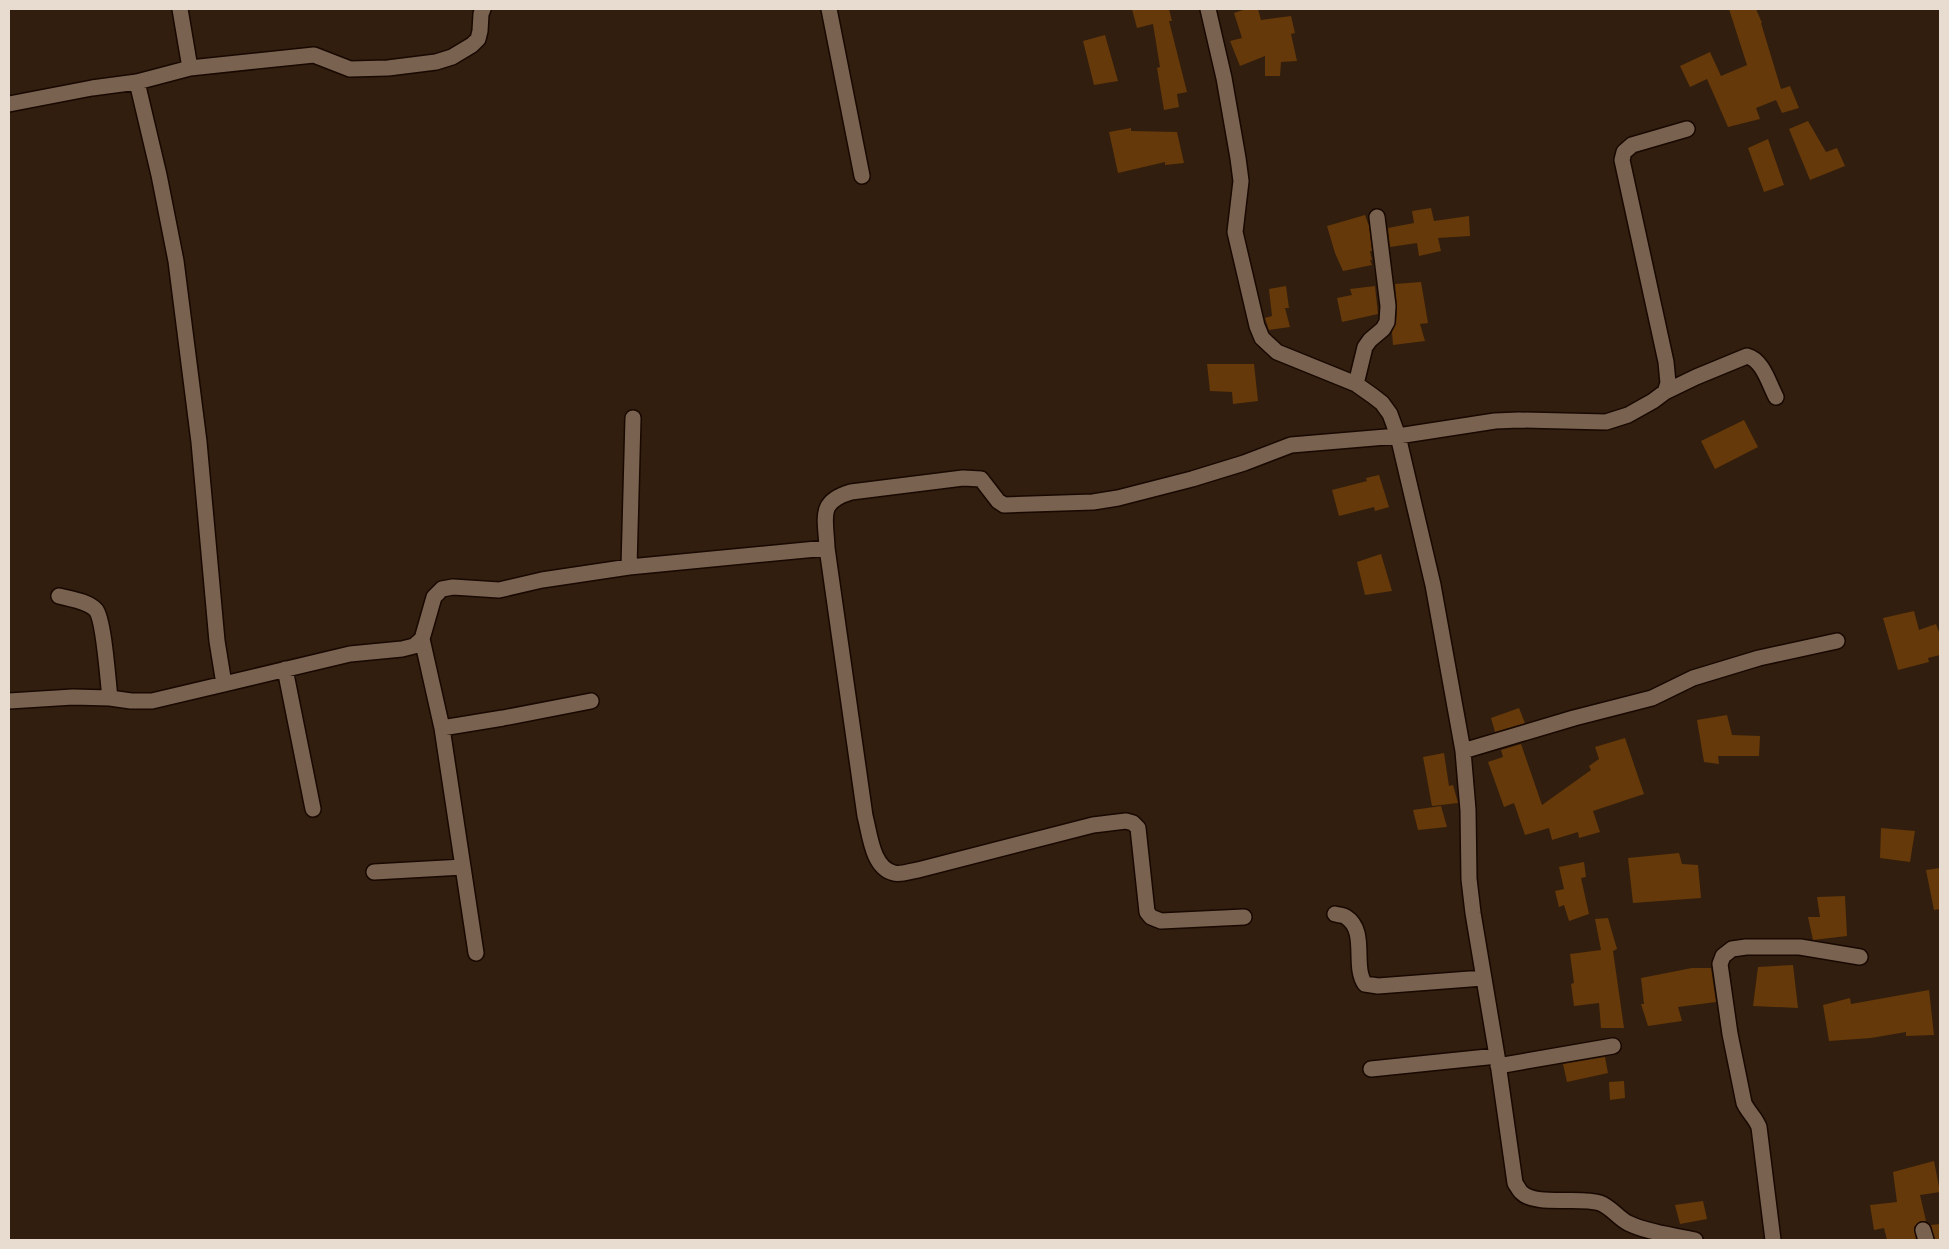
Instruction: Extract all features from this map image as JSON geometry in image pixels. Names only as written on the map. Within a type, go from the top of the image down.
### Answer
[{"type":"street","points":[[180,9],[190,68]]},
{"type":"street","points":[[9,104],[92,88],[137,82],[190,68],[314,55],[350,69],[388,68],[436,62],[452,57],[472,45],[478,39],[480,14],[483,9]]},
{"type":"street","points":[[829,9],[862,176]]},
{"type":"street","points":[[1208,9],[1224,78],[1241,181],[1236,232],[1262,338],[1277,352],[1356,384],[1382,403],[1390,414],[1398,436],[1439,612],[1463,751],[1468,810],[1469,879],[1483,978],[1498,1061],[1511,1168],[1515,1183],[1521,1193],[1529,1197],[1544,1200],[1601,1203],[1626,1222],[1638,1227],[1696,1240]]},
{"type":"street","points":[[137,82],[159,175],[176,261],[199,442],[217,641],[224,684]]},
{"type":"street","points":[[1665,392],[1668,383],[1666,362],[1622,160],[1624,152],[1632,145],[1687,129]]},
{"type":"street","points":[[1356,384],[1365,347],[1383,329],[1387,322],[1388,306],[1377,217]]},
{"type":"street","points":[[1244,917],[1161,921],[1151,917],[1147,912],[1138,828],[1133,823],[1126,821],[1093,825],[918,870],[896,874],[883,869],[876,856],[865,816],[827,548],[826,510],[830,502],[838,496],[852,492],[963,478],[981,479],[998,501],[1004,505],[1093,502],[1118,498],[1192,479],[1244,463],[1291,445],[1398,436],[1495,421],[1606,422],[1628,416],[1653,402],[1665,392],[1696,376],[1747,356],[1758,362],[1776,398]]},
{"type":"street","points":[[630,567],[633,418]]},
{"type":"street","points":[[476,953],[442,728],[422,639],[434,597],[442,589],[453,586],[500,590],[542,580],[630,567],[827,548]]},
{"type":"street","points":[[59,596],[84,603],[96,610],[101,623],[110,698]]},
{"type":"street","points":[[9,700],[74,696],[152,701],[350,654],[402,650],[414,646],[422,639]]},
{"type":"street","points":[[1463,751],[1574,718],[1652,698],[1693,678],[1759,658],[1836,641]]},
{"type":"street","points":[[285,669],[313,809]]},
{"type":"street","points":[[442,728],[592,701]]},
{"type":"street","points":[[374,872],[463,867]]},
{"type":"street","points":[[1335,914],[1346,917],[1357,934],[1361,979],[1365,984],[1378,986],[1483,978]]},
{"type":"street","points":[[1773,1240],[1759,1127],[1755,1117],[1747,1110],[1744,1103],[1730,1034],[1720,964],[1723,956],[1732,949],[1746,948],[1800,947],[1860,957]]},
{"type":"street","points":[[1371,1069],[1498,1061],[1613,1046]]},
{"type":"building","points":[[1132,9],[1169,9],[1172,21],[1169,21],[1187,92],[1177,94],[1179,107],[1164,110],[1157,68],[1160,67],[1153,24],[1137,28]]},
{"type":"building","points":[[1246,9],[1258,9],[1261,20],[1291,16],[1295,33],[1291,34],[1297,61],[1281,62],[1280,76],[1265,76],[1265,56],[1240,66],[1230,41],[1242,38],[1234,13]]},
{"type":"building","points":[[1729,9],[1756,9],[1762,23],[1781,89],[1790,86],[1799,108],[1782,113],[1776,100],[1756,108],[1760,119],[1728,127],[1707,79],[1690,87],[1680,66],[1710,52],[1721,76],[1747,65]]},
{"type":"building","points":[[1105,35],[1118,81],[1094,85],[1083,41]]},
{"type":"building","points":[[1808,121],[1826,152],[1837,148],[1845,166],[1810,180],[1789,129]]},
{"type":"building","points":[[1131,128],[1131,131],[1177,132],[1184,163],[1165,165],[1165,162],[1118,173],[1109,132]]},
{"type":"building","points":[[1768,139],[1784,185],[1764,192],[1748,148]]},
{"type":"building","points":[[1431,208],[1434,221],[1469,216],[1470,236],[1438,238],[1441,251],[1419,256],[1417,243],[1390,247],[1388,228],[1414,223],[1412,211]]},
{"type":"building","points":[[1365,215],[1369,226],[1372,251],[1370,251],[1372,260],[1370,260],[1372,265],[1343,271],[1335,253],[1327,226]]},
{"type":"building","points":[[1421,282],[1428,323],[1420,324],[1425,341],[1393,345],[1392,332],[1396,323],[1397,307],[1395,284]]},
{"type":"building","points":[[1286,286],[1289,308],[1285,308],[1290,327],[1269,330],[1265,318],[1272,316],[1269,289]]},
{"type":"building","points":[[1375,286],[1378,314],[1342,322],[1337,298],[1352,295],[1350,289]]},
{"type":"building","points":[[1207,364],[1254,364],[1258,401],[1233,404],[1232,392],[1210,391]]},
{"type":"building","points":[[1744,420],[1758,447],[1715,469],[1701,441]]},
{"type":"building","points":[[1379,475],[1389,507],[1375,511],[1374,507],[1339,516],[1332,490],[1367,481],[1366,478]]},
{"type":"building","points":[[1381,554],[1392,591],[1365,595],[1357,562]]},
{"type":"building","points":[[1914,611],[1919,630],[1936,624],[1940,635],[1940,655],[1928,658],[1929,662],[1898,670],[1883,618]]},
{"type":"building","points":[[1519,708],[1525,723],[1495,732],[1491,718]]},
{"type":"building","points":[[1727,715],[1732,735],[1760,736],[1759,756],[1718,756],[1719,764],[1704,762],[1697,720]]},
{"type":"building","points":[[1625,738],[1644,794],[1593,811],[1600,832],[1579,838],[1578,832],[1552,840],[1549,828],[1525,835],[1514,803],[1504,807],[1488,762],[1503,757],[1501,750],[1521,744],[1542,805],[1591,770],[1589,766],[1599,759],[1595,747]]},
{"type":"building","points":[[1444,753],[1449,786],[1453,785],[1458,803],[1432,806],[1423,757]]},
{"type":"building","points":[[1441,806],[1447,827],[1418,830],[1413,810]]},
{"type":"building","points":[[1881,828],[1915,831],[1910,862],[1880,858]]},
{"type":"building","points":[[1679,853],[1682,864],[1698,865],[1701,898],[1633,903],[1628,858]]},
{"type":"building","points":[[1584,862],[1586,877],[1581,878],[1589,914],[1569,921],[1564,905],[1559,907],[1555,891],[1564,889],[1559,867]]},
{"type":"building","points":[[1940,868],[1940,909],[1934,910],[1926,870]]},
{"type":"building","points":[[1845,896],[1847,936],[1813,940],[1808,917],[1820,917],[1817,897]]},
{"type":"building","points":[[1608,918],[1617,949],[1613,951],[1624,1028],[1601,1028],[1599,1003],[1574,1006],[1571,984],[1574,983],[1570,954],[1601,950],[1595,919]]},
{"type":"building","points":[[1793,965],[1798,1008],[1753,1006],[1758,967]]},
{"type":"building","points":[[1692,968],[1711,968],[1716,1002],[1678,1007],[1682,1021],[1648,1026],[1641,1004],[1644,1004],[1641,978]]},
{"type":"building","points":[[1929,990],[1934,1035],[1906,1036],[1906,1032],[1871,1038],[1829,1041],[1823,1005],[1850,998],[1851,1004]]},
{"type":"building","points":[[1605,1057],[1608,1073],[1567,1082],[1563,1064]]},
{"type":"building","points":[[1624,1081],[1625,1098],[1610,1100],[1609,1082]]},
{"type":"building","points":[[1934,1161],[1940,1192],[1920,1195],[1926,1221],[1920,1221],[1914,1227],[1916,1240],[1887,1240],[1884,1228],[1874,1230],[1870,1205],[1897,1202],[1893,1172]]},
{"type":"building","points":[[1703,1201],[1707,1219],[1680,1224],[1675,1205]]},
{"type":"building","points":[[1940,1224],[1940,1240],[1935,1240],[1931,1225]]}]
